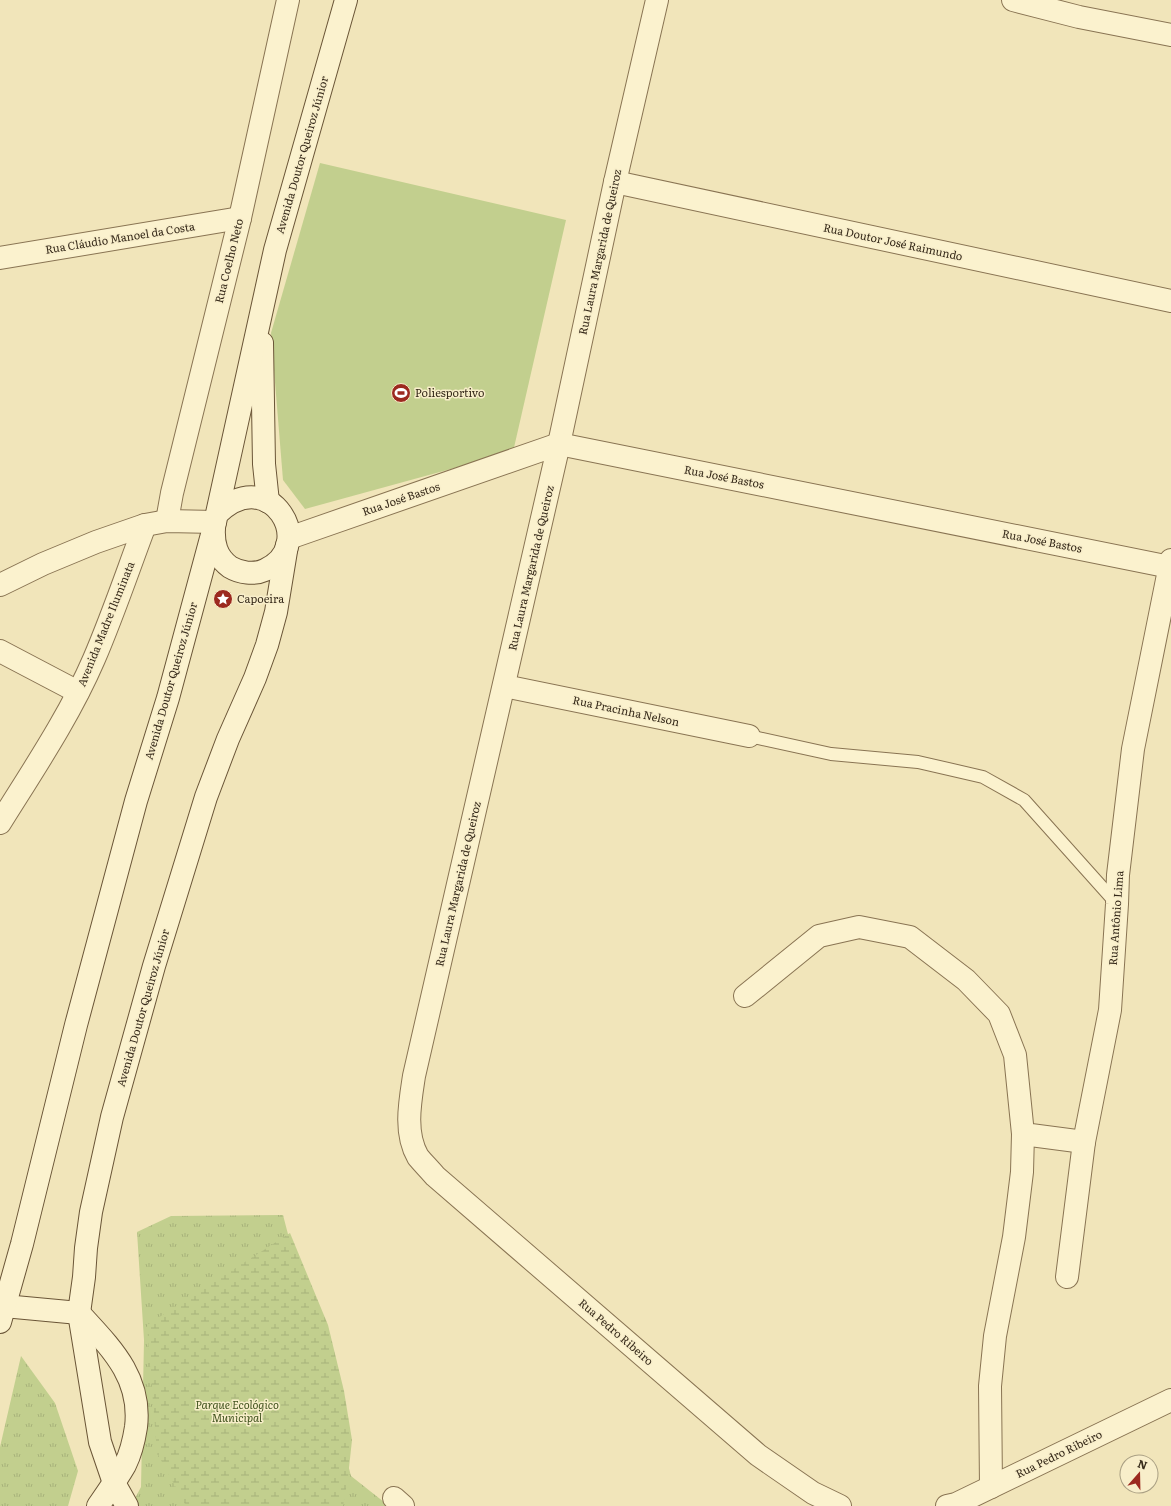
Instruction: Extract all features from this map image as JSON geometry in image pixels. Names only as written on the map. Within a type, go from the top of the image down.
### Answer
[{"type":"street","name":"Rua Coelho Neto","points":[[167,522],[172,493],[240,218],[288,0]]},
{"type":"street","name":"Avenida Doutor Queiroz Júnior","points":[[2,1314],[22,1244],[82,1002],[136,800],[168,698],[215,521],[274,250],[346,0]]},
{"type":"street","name":"Rua Laura Margarida de Queiroz","points":[[411,1137],[409,1118],[414,1076],[559,444],[615,182],[657,0]]},
{"type":"street","points":[[1013,0],[1079,18],[1171,35]]},
{"type":"street","name":"Rua Doutor José Raimundo","points":[[615,182],[1171,301]]},
{"type":"street","name":"Rua Cláudio Manoel da Costa","points":[[0,258],[240,218]]},
{"type":"street","name":"Avenida Doutor Queiroz Júnior","points":[[261,310],[264,464],[268,502]]},
{"type":"street","name":"Rua José Bastos","points":[[288,541],[559,444],[1170,564]]},
{"type":"street","points":[[246,497],[257,498],[268,502],[277,508],[284,517],[288,527],[288,541],[282,557],[273,566],[261,572],[248,573],[235,570],[225,563],[217,552],[213,540],[215,521],[225,507],[234,501],[246,497]]},
{"type":"street","points":[[0,585],[43,564],[96,542],[145,525],[167,522],[215,521]]},
{"type":"street","name":"Avenida Madre Iluminata","points":[[0,823],[49,746],[78,692],[94,659],[145,525]]},
{"type":"street","name":"Avenida Doutor Queiroz Júnior","points":[[127,1506],[114,1483],[100,1442],[79,1313],[91,1212],[112,1117],[154,966],[206,797],[228,739],[255,678],[267,646],[276,612],[288,541]]},
{"type":"street","name":"Rua Antônio Lima","points":[[1067,1277],[1084,1142],[1110,1010],[1118,875],[1133,749],[1170,564]]},
{"type":"street","points":[[0,651],[78,692]]},
{"type":"street","name":"Rua Pracinha Nelson","points":[[504,686],[749,736]]},
{"type":"street","points":[[745,996],[819,936],[859,927],[910,937],[966,980],[999,1014],[1015,1055],[1023,1134],[1022,1172],[1014,1237],[995,1336],[990,1386],[991,1487]]},
{"type":"street","points":[[1023,1134],[1084,1142]]},
{"type":"street","name":"Rua Pedro Ribeiro","points":[[411,1137],[418,1156],[435,1176],[758,1455],[812,1493],[840,1506]]},
{"type":"street","points":[[2,1314],[79,1313],[111,1349],[127,1372],[136,1398],[137,1418],[134,1440],[125,1464],[98,1506]]},
{"type":"street","name":"Rua Pedro Ribeiro","points":[[947,1506],[956,1504],[1171,1400]]},
{"type":"lane","points":[[749,736],[831,754],[918,762],[983,777],[1024,800],[1117,904]]},
{"type":"green space","name":"Poliesportivo","points":[[320,163],[566,220],[513,452],[305,509],[283,480],[271,333]]},
{"type":"green space","name":"Parque Ecológico Municipal","points":[[283,1215],[351,1476],[389,1506],[131,1506],[141,1487],[144,1340],[137,1232],[171,1216]]},
{"type":"green space","name":"Parque Ecológico Municipal","points":[[290,1233],[328,1325],[344,1391],[352,1440],[343,1506],[186,1506],[157,1453],[147,1325]]},
{"type":"green space","points":[[21,1356],[55,1403],[78,1471],[68,1506],[0,1506],[0,1447]]},
{"type":"place","name":"Poliesportivo","points":[[401,393]]},
{"type":"place","name":"Capoeira","points":[[223,599]]}]
